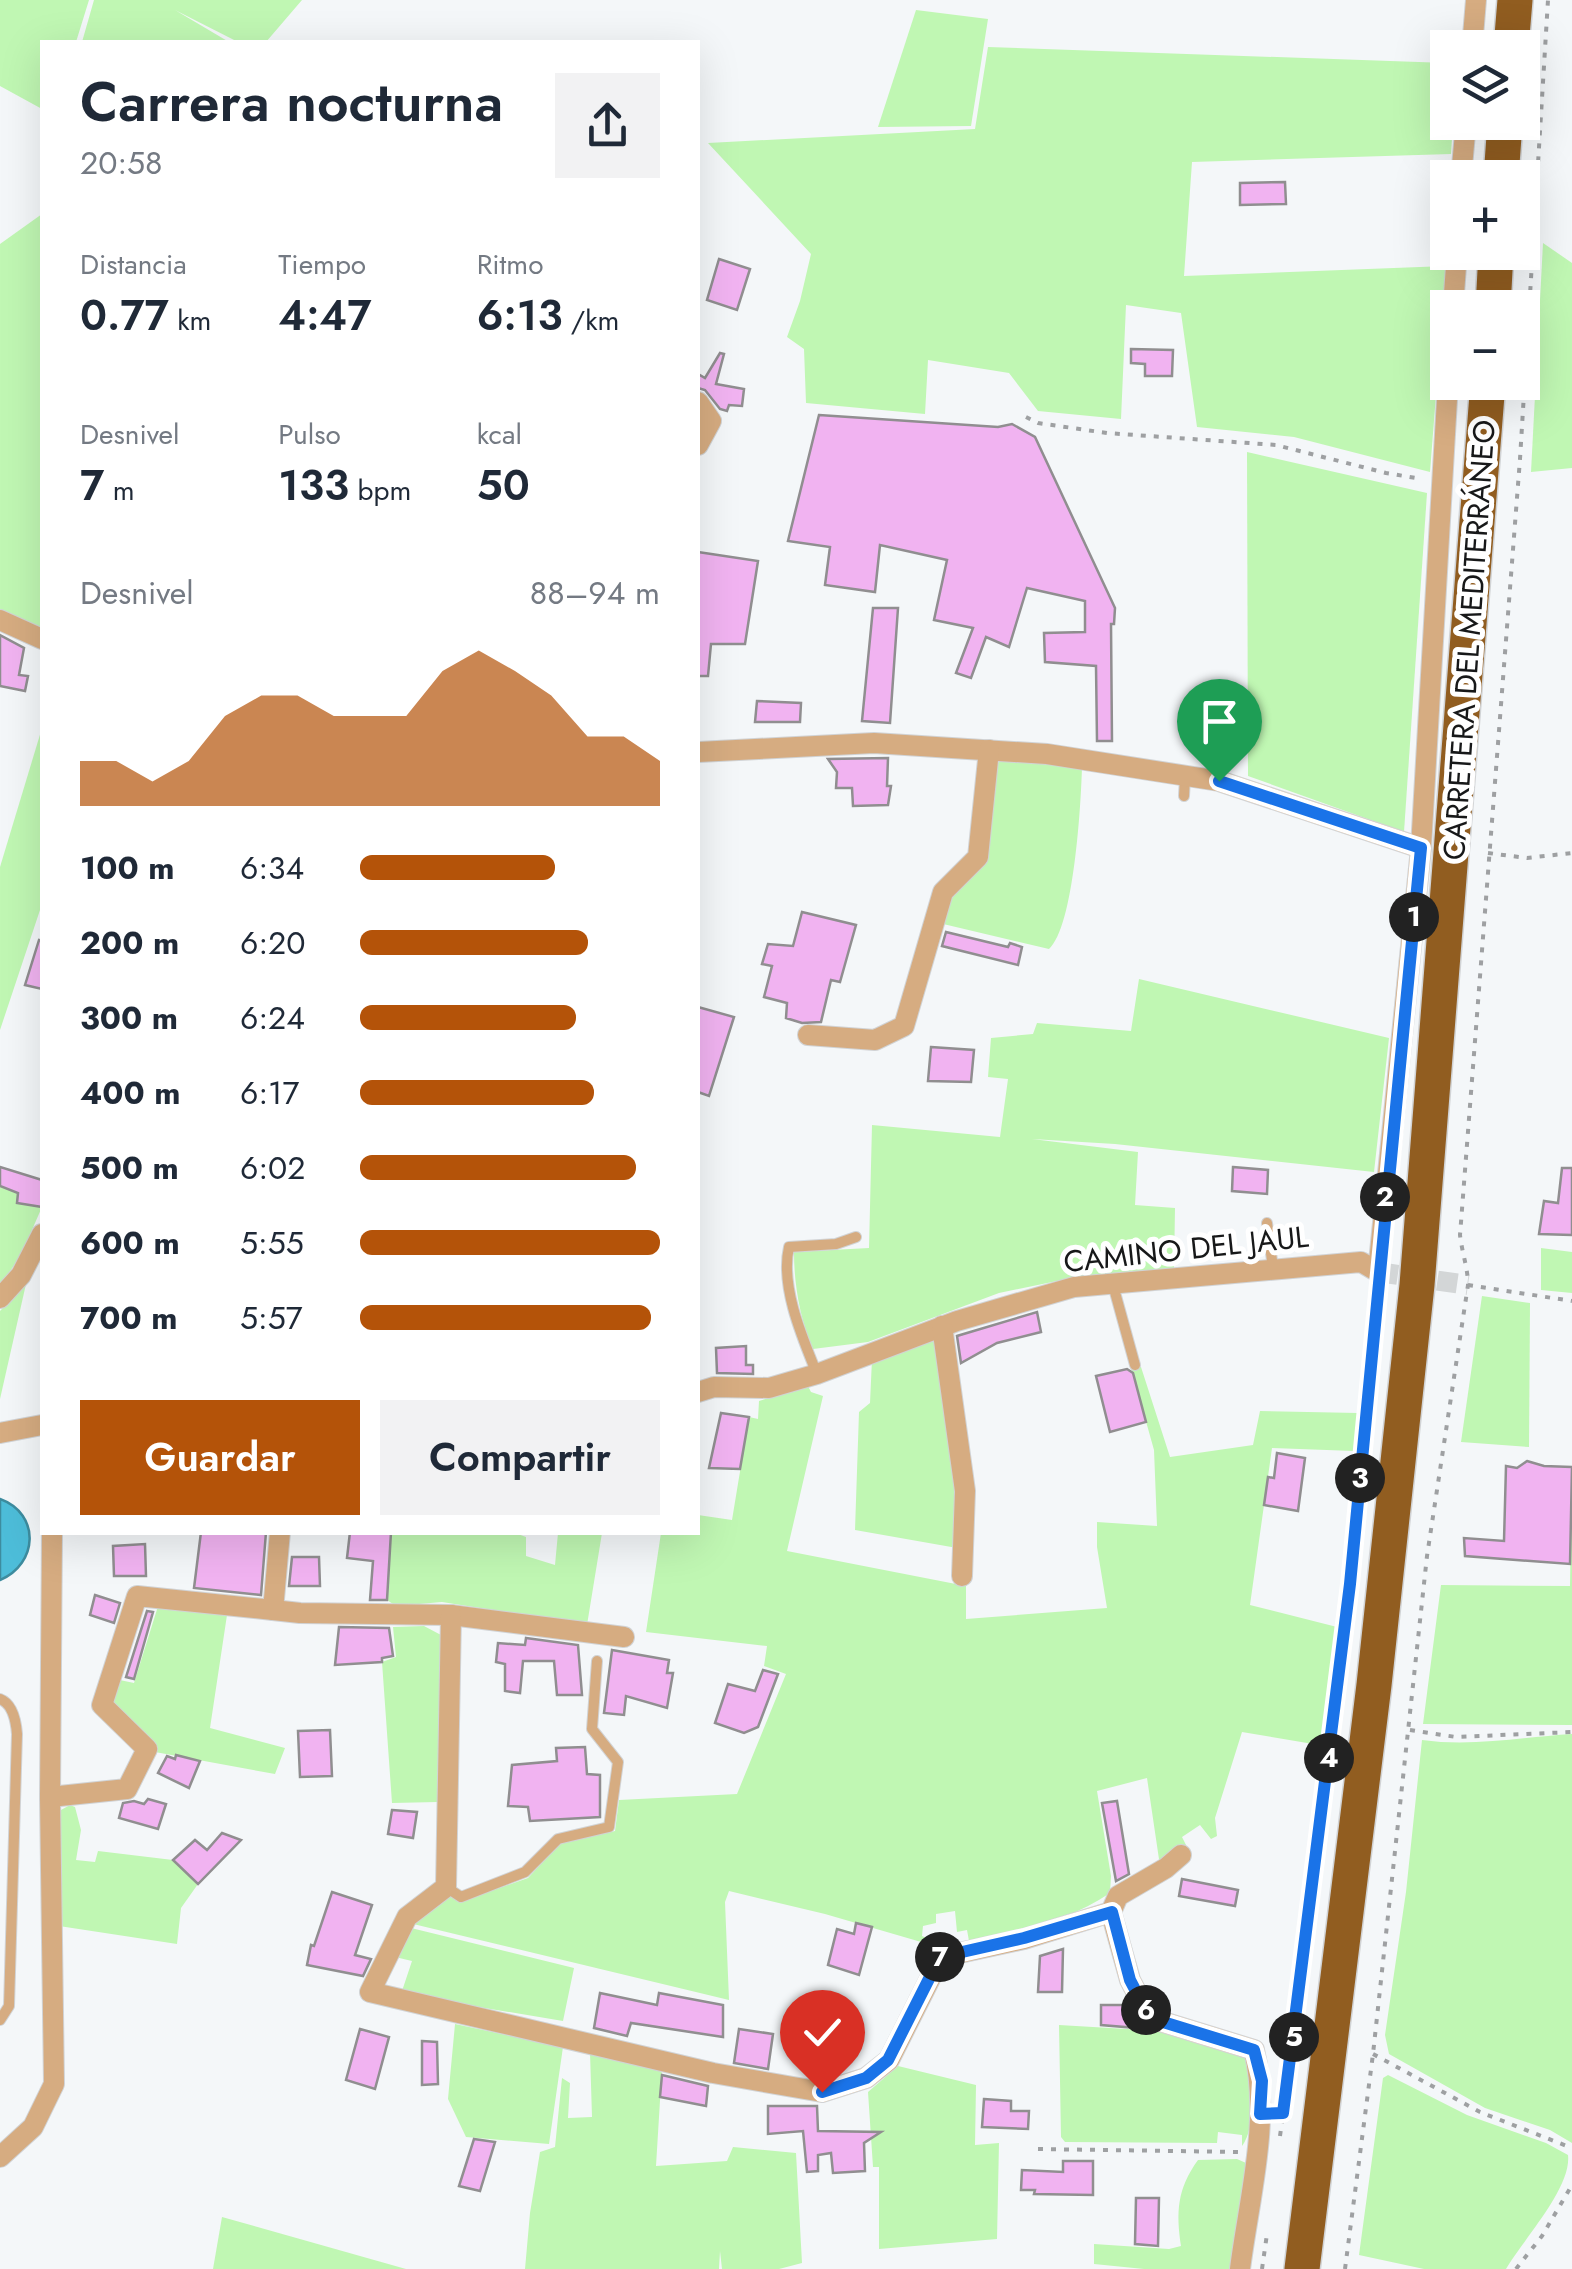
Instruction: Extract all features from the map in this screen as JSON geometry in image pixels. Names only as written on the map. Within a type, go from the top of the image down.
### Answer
[{"type":"highway","points":[[1512,30],[1514,0]]},
{"type":"highway","name":"CARRETERA DEL MEDITERRÁNEO","points":[[1302,2269],[1374,1686],[1418,1285],[1487,400]]},
{"type":"street","points":[[1474,30],[1476,0]]},
{"type":"street","points":[[1378,1272],[1421,848],[1447,400]]},
{"type":"street","points":[[700,405],[711,421],[700,440]]},
{"type":"street","points":[[0,620],[40,638]]},
{"type":"street","points":[[700,752],[874,743],[1047,754],[1185,786],[1219,781],[1421,848]]},
{"type":"street","points":[[808,1035],[875,1040],[904,1026],[944,892],[978,857],[989,750]]},
{"type":"street","points":[[0,1298],[21,1274],[40,1238]]},
{"type":"street","name":"CAMINO DEL JAUL","points":[[700,1392],[769,1388],[942,1326],[1074,1287],[1360,1262],[1378,1272]]},
{"type":"street","points":[[942,1326],[965,1492],[962,1576]]},
{"type":"street","points":[[0,1432],[40,1425]]},
{"type":"street","points":[[0,2157],[33,2126],[54,2084],[52,1535]]},
{"type":"street","points":[[274,1610],[280,1535]]},
{"type":"street","points":[[50,1797],[128,1790],[146,1749],[102,1704],[137,1596],[300,1614],[451,1615],[624,1637]]},
{"type":"street","points":[[451,1615],[446,1887],[407,1917],[370,1992],[713,2073],[822,2092],[866,2078],[888,2060],[940,1957],[1112,1912]]},
{"type":"street","points":[[1182,1855],[1118,1896],[1112,1912],[1130,1980],[1150,2018],[1254,2050],[1262,2081],[1260,2114],[1240,2269]]},
{"type":"lane","points":[[1267,1223],[1273,1268]]},
{"type":"lane","points":[[816,1374],[790,1287],[787,1253],[789,1247],[836,1244],[856,1237]]},
{"type":"lane","points":[[1112,1285],[1135,1365]]},
{"type":"lane","points":[[446,1887],[461,1897],[525,1872],[558,1839],[609,1828],[618,1762],[592,1728],[598,1661]]},
{"type":"lane","points":[[0,1699],[6,1701],[16,1718],[17,1734],[9,2006],[0,2020]]},
{"type":"lane","points":[[0,1846],[14,1847]]},
{"type":"path","points":[[1345,2269],[1373,2054],[1427,1556],[1468,1285],[1460,1235],[1520,459],[1548,0]]},
{"type":"path","points":[[1026,417],[1038,423],[1107,434],[1276,445],[1386,474],[1442,482]]},
{"type":"path","points":[[1488,854],[1527,858],[1572,853]]},
{"type":"path","points":[[1260,2114],[1283,2113],[1350,1584],[1378,1272]]},
{"type":"path","points":[[1468,1285],[1572,1301]]},
{"type":"path","points":[[1410,1730],[1456,1737],[1572,1732]]},
{"type":"path","points":[[1373,2054],[1480,2112],[1572,2148]]},
{"type":"path","points":[[1038,2149],[1255,2153]]},
{"type":"path","points":[[1516,2269],[1542,2236],[1572,2185]]},
{"type":"green space","points":[[0,0],[89,0],[77,40],[40,40],[40,108],[0,86]]},
{"type":"green space","points":[[94,0],[302,0],[268,40],[234,40],[175,10],[226,40],[83,40]]},
{"type":"green space","points":[[916,10],[988,19],[971,126],[878,127]]},
{"type":"green space","points":[[988,47],[1430,62],[1430,140],[1452,140],[1451,154],[1192,162],[1184,276],[1430,267],[1430,270],[1446,270],[1444,290],[1430,290],[1430,400],[1436,400],[1430,472],[1294,437],[1197,427],[1181,313],[1126,305],[1121,419],[1038,411],[1009,373],[928,360],[925,414],[806,403],[804,349],[787,337],[811,254],[708,143],[975,129]]},
{"type":"green space","points":[[40,215],[40,631],[0,615],[0,244]]},
{"type":"green space","points":[[1543,243],[1572,263],[1572,468],[1531,472],[1535,400],[1540,400]]},
{"type":"green space","points":[[1247,452],[1427,493],[1404,832],[1248,776]]},
{"type":"green space","points":[[40,735],[40,910],[0,1030],[0,867]]},
{"type":"green space","points":[[1009,757],[1082,767],[1070,892],[1058,936],[1049,949],[939,923],[948,895],[974,872],[997,763]]},
{"type":"green space","points":[[1139,979],[1389,1038],[1374,1172],[1032,1139],[1138,1152],[1135,1205],[1175,1208],[1174,1269],[1057,1281],[999,1293],[868,1342],[813,1349],[799,1302],[794,1252],[869,1248],[872,1125],[1000,1137],[1008,1079],[988,1077],[991,1038],[1033,1034],[1037,1023],[1131,1031]]},
{"type":"green space","points":[[0,1186],[18,1193],[17,1203],[40,1207],[40,1212],[21,1255],[0,1286]]},
{"type":"green space","points":[[1541,1248],[1572,1252],[1572,1293],[1541,1290]]},
{"type":"green space","points":[[26,1284],[0,1399],[0,1311]]},
{"type":"green space","points":[[1482,1296],[1530,1303],[1529,1447],[1461,1442]]},
{"type":"green space","points":[[938,1333],[959,1488],[957,1548],[855,1530],[859,1412],[870,1403],[872,1359]]},
{"type":"green space","points":[[1141,1367],[1170,1457],[1253,1445],[1260,1411],[1358,1413],[1354,1451],[1272,1448],[1250,1605],[1337,1627],[1325,1746],[1242,1732],[1215,1818],[1217,1836],[1211,1839],[1200,1825],[1182,1837],[1186,1845],[1160,1866],[1147,1778],[1097,1791],[1111,1876],[1110,1893],[1060,1919],[969,1941],[967,1930],[957,1932],[955,1911],[936,1914],[936,1923],[923,1926],[922,1936],[929,1939],[928,1944],[729,1891],[725,1902],[729,2000],[409,1923],[448,1895],[459,1902],[528,1878],[559,1844],[615,1831],[619,1800],[737,1794],[786,1674],[764,1666],[767,1646],[646,1632],[661,1535],[700,1535],[700,1515],[732,1520],[749,1417],[758,1419],[759,1401],[808,1386],[811,1392],[823,1396],[787,1551],[966,1586],[966,1619],[1107,1608],[1097,1522],[1157,1526],[1154,1450],[1131,1368]]},
{"type":"green space","points":[[1572,1467],[1572,1725],[1423,1724],[1441,1585],[1570,1586]]},
{"type":"green space","points":[[391,1535],[520,1535],[526,1537],[526,1556],[555,1565],[558,1535],[602,1535],[587,1625],[442,1602],[396,1606],[387,1600]]},
{"type":"green space","points":[[159,1603],[227,1615],[210,1728],[285,1748],[275,1774],[155,1752],[154,1743],[111,1702],[115,1679],[134,1683]]},
{"type":"green space","points":[[424,1626],[441,1635],[438,1802],[392,1803],[382,1662],[396,1657],[393,1627]]},
{"type":"green space","points":[[1572,1734],[1572,2143],[1550,2130],[1485,2108],[1389,2054],[1385,2035],[1406,1892],[1422,1740],[1478,1742]]},
{"type":"green space","points":[[70,1805],[75,1807],[81,1830],[76,1860],[95,1862],[98,1851],[173,1860],[198,1884],[181,1908],[177,1944],[59,1926],[58,1826],[61,1810]]},
{"type":"green space","points":[[407,1927],[574,1968],[563,2021],[401,1994],[412,1961],[395,1957]]},
{"type":"green space","points":[[455,2024],[563,2047],[549,2144],[466,2137],[448,2099]]},
{"type":"green space","points":[[1059,2025],[1161,2031],[1244,2053],[1251,2072],[1253,2100],[1250,2127],[1242,2146],[1242,2135],[1218,2132],[1217,2143],[1065,2142],[1061,2137]]},
{"type":"green space","points":[[590,2052],[662,2068],[656,2166],[727,2161],[733,2147],[796,2153],[802,2263],[779,2269],[722,2269],[720,2251],[719,2269],[525,2269],[540,2152],[555,2147],[562,2078],[570,2083],[568,2118],[592,2117]]},
{"type":"green space","points":[[898,2066],[976,2085],[975,2145],[999,2143],[997,2239],[879,2249],[879,2167],[873,2167],[868,2092]]},
{"type":"green space","points":[[1388,2075],[1467,2115],[1546,2143],[1568,2155],[1567,2168],[1554,2198],[1506,2269],[1424,2269],[1359,2255],[1383,2078]]},
{"type":"green space","points":[[1237,2159],[1246,2163],[1243,2209],[1232,2269],[1144,2269],[1094,2264],[1094,2244],[1169,2249],[1181,2246],[1180,2201],[1198,2160]]},
{"type":"green space","points":[[222,2217],[406,2269],[213,2269]]},
{"type":"water","points":[[0,1499],[23,1516],[30,1539],[22,1563],[0,1580]]},
{"type":"building","points":[[1285,182],[1286,204],[1240,205],[1240,183]]},
{"type":"building","points":[[719,259],[750,269],[737,310],[707,300]]},
{"type":"building","points":[[1131,349],[1173,350],[1172,376],[1145,376],[1145,364],[1131,363]]},
{"type":"building","points":[[720,353],[724,354],[716,384],[744,389],[742,406],[720,409],[700,389],[700,375],[705,378]]},
{"type":"building","points":[[819,415],[998,427],[1012,424],[1035,437],[1115,608],[1111,624],[1112,741],[1097,741],[1096,666],[1045,662],[1044,633],[1085,632],[1085,601],[1027,588],[1009,647],[986,637],[971,678],[956,673],[973,628],[934,620],[947,560],[880,545],[875,592],[825,585],[830,547],[788,541]]},
{"type":"building","points":[[700,552],[758,561],[745,644],[711,644],[708,676],[700,676]]},
{"type":"building","points":[[873,608],[898,608],[890,723],[862,721]]},
{"type":"building","points":[[0,635],[24,648],[19,675],[28,676],[25,691],[0,686]]},
{"type":"building","points":[[757,701],[801,703],[800,722],[755,722]]},
{"type":"building","points":[[888,758],[888,805],[853,806],[852,788],[836,788],[837,772],[828,759]]},
{"type":"building","points":[[802,912],[856,925],[840,982],[831,980],[821,1022],[802,1023],[786,1018],[787,1003],[764,997],[772,966],[762,964],[768,944],[793,946]]},
{"type":"building","points":[[946,932],[1022,947],[1018,965],[942,946]]},
{"type":"building","points":[[39,940],[40,989],[25,985]]},
{"type":"building","points":[[700,1008],[734,1017],[709,1096],[700,1093]]},
{"type":"building","points":[[931,1047],[974,1050],[971,1082],[928,1081]]},
{"type":"building","points":[[0,1167],[40,1179],[40,1207],[17,1203],[18,1193],[0,1186]]},
{"type":"building","points":[[1233,1167],[1268,1170],[1267,1194],[1232,1191]]},
{"type":"building","points":[[1562,1168],[1572,1168],[1572,1235],[1539,1234],[1544,1201],[1558,1203]]},
{"type":"building","points":[[1037,1312],[1041,1332],[997,1343],[961,1363],[957,1336]]},
{"type":"building","points":[[746,1346],[746,1365],[753,1365],[753,1374],[717,1373],[716,1348]]},
{"type":"building","points":[[1127,1369],[1133,1373],[1146,1422],[1110,1432],[1096,1376]]},
{"type":"building","points":[[721,1413],[749,1417],[740,1469],[709,1468]]},
{"type":"building","points":[[1277,1453],[1305,1458],[1298,1511],[1264,1505],[1268,1477],[1274,1478]]},
{"type":"building","points":[[1527,1461],[1572,1467],[1570,1564],[1465,1556],[1464,1538],[1504,1541],[1506,1466],[1517,1468]]},
{"type":"building","points":[[201,1535],[266,1535],[261,1595],[194,1588]]},
{"type":"building","points":[[350,1535],[391,1535],[387,1600],[370,1600],[373,1561],[347,1558]]},
{"type":"building","points":[[145,1544],[146,1576],[114,1576],[113,1546]]},
{"type":"building","points":[[292,1557],[319,1557],[320,1586],[289,1586]]},
{"type":"building","points":[[95,1595],[120,1603],[114,1623],[90,1615]]},
{"type":"building","points":[[147,1611],[153,1612],[134,1679],[126,1677]]},
{"type":"building","points":[[339,1627],[389,1628],[393,1656],[382,1658],[382,1662],[335,1665]]},
{"type":"building","points":[[526,1638],[578,1645],[582,1695],[557,1695],[554,1661],[523,1661],[520,1693],[505,1691],[505,1664],[496,1662],[498,1643],[525,1645]]},
{"type":"building","points":[[612,1650],[669,1660],[667,1673],[673,1673],[667,1708],[626,1696],[624,1715],[604,1713]]},
{"type":"building","points":[[763,1670],[778,1674],[758,1727],[744,1733],[715,1723],[728,1684],[755,1691]]},
{"type":"building","points":[[330,1730],[332,1776],[300,1777],[298,1731]]},
{"type":"building","points":[[585,1747],[587,1774],[600,1775],[600,1817],[530,1821],[528,1807],[508,1806],[512,1765],[557,1761],[556,1748]]},
{"type":"building","points":[[176,1755],[200,1761],[189,1788],[158,1773],[167,1756],[175,1759]]},
{"type":"building","points":[[148,1799],[166,1804],[158,1829],[119,1818],[123,1803],[144,1804]]},
{"type":"building","points":[[1117,1801],[1129,1874],[1116,1881],[1102,1803]]},
{"type":"building","points":[[392,1810],[417,1812],[413,1838],[388,1834]]},
{"type":"building","points":[[222,1833],[241,1840],[198,1884],[173,1860],[195,1840],[207,1850]]},
{"type":"building","points":[[1182,1879],[1238,1890],[1235,1906],[1179,1896]]},
{"type":"building","points":[[332,1892],[372,1905],[355,1955],[371,1959],[363,1976],[307,1965]]},
{"type":"building","points":[[856,1923],[872,1927],[859,1975],[828,1965],[837,1929],[854,1934]]},
{"type":"building","points":[[1063,1949],[1062,1992],[1038,1992],[1040,1956]]},
{"type":"building","points":[[600,1993],[657,2005],[659,1993],[723,2005],[723,2037],[631,2023],[627,2036],[594,2028]]},
{"type":"building","points":[[1101,2005],[1127,2005],[1137,2028],[1101,2025]]},
{"type":"building","points":[[360,2029],[389,2037],[375,2089],[346,2080]]},
{"type":"building","points":[[739,2029],[773,2034],[768,2069],[734,2063]]},
{"type":"building","points":[[422,2041],[437,2042],[438,2084],[422,2085]]},
{"type":"building","points":[[662,2075],[708,2086],[706,2106],[660,2097]]},
{"type":"building","points":[[984,2099],[1011,2101],[1011,2111],[1029,2111],[1028,2129],[982,2127]]},
{"type":"building","points":[[768,2106],[817,2106],[818,2131],[881,2132],[864,2143],[865,2171],[833,2173],[831,2153],[818,2155],[818,2171],[807,2172],[803,2131],[768,2134]]},
{"type":"building","points":[[474,2139],[495,2142],[480,2191],[459,2186]]},
{"type":"building","points":[[1063,2161],[1093,2161],[1093,2195],[1034,2194],[1035,2190],[1021,2190],[1022,2170],[1063,2172]]},
{"type":"building","points":[[1136,2198],[1159,2198],[1158,2246],[1135,2244]]},
{"type":"tunnel","points":[[1378,1272],[1468,1285]]},
{"type":"route","points":[[822,2092],[866,2078],[888,2060],[940,1957],[1112,1912],[1130,1980],[1150,2018],[1254,2050],[1262,2081],[1260,2114],[1283,2113],[1350,1584],[1421,848],[1219,781]]}]
